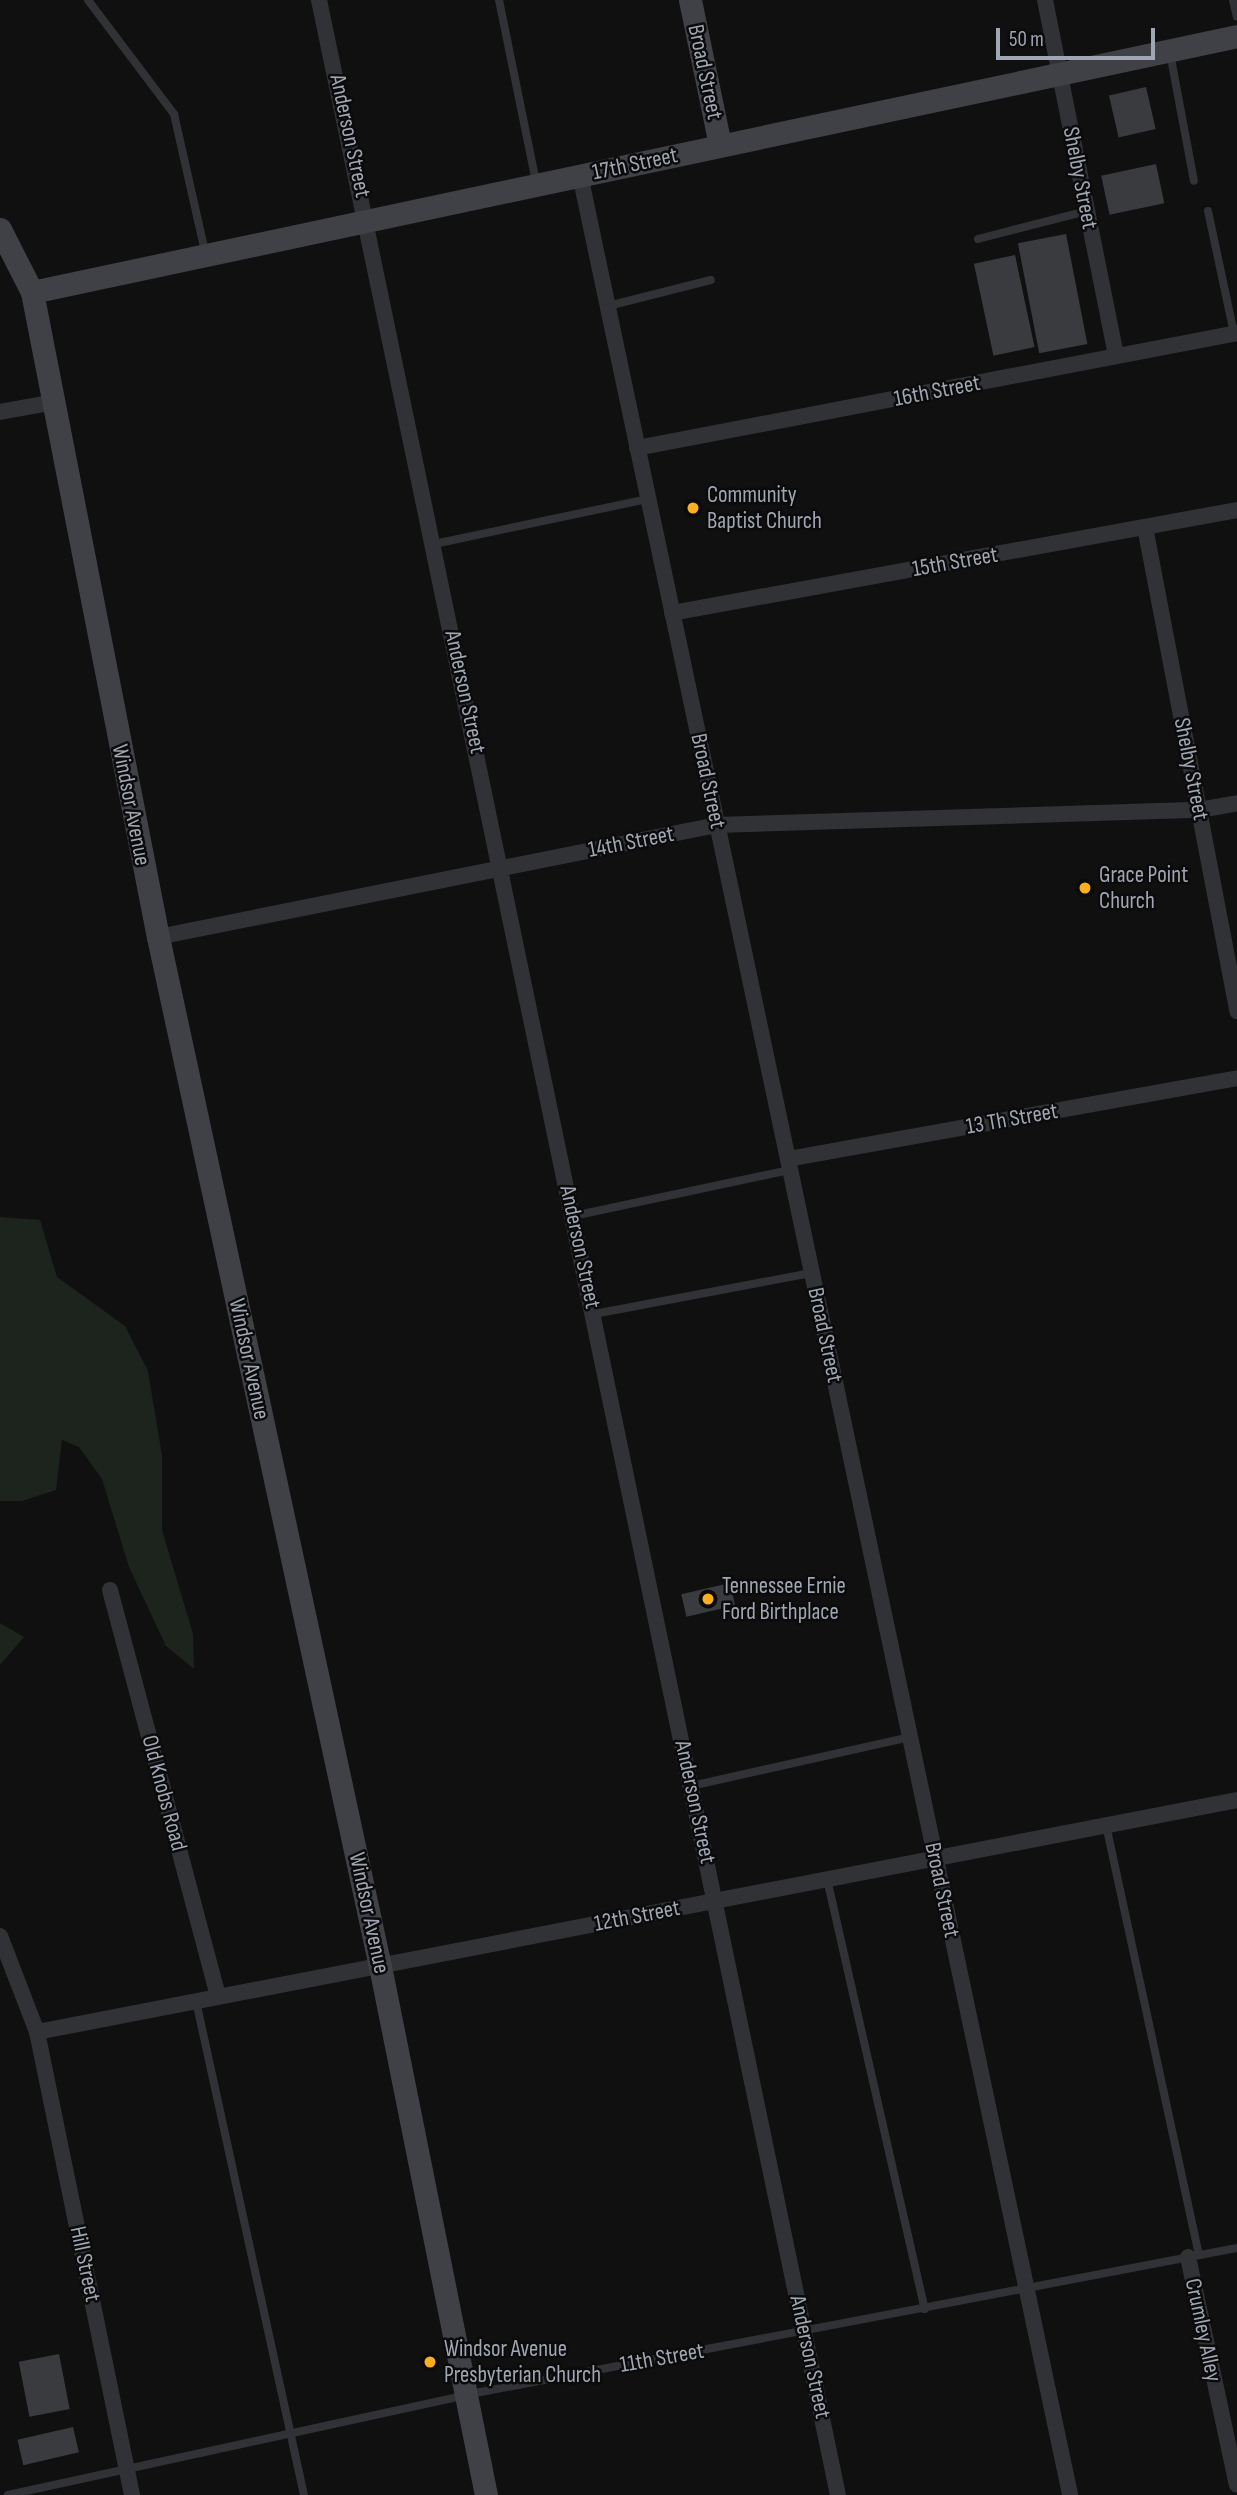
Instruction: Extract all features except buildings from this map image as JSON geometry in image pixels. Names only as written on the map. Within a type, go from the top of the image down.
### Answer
[{"type":"street","name":"Anderson Street","points":[[319,0],[367,220],[838,2495]]},
{"type":"street","name":"Broad Street","points":[[690,0],[720,145]]},
{"type":"street","name":"Shelby Street","points":[[1045,0],[1116,356]]},
{"type":"street","name":"17th Street","points":[[32,292],[1237,36]]},
{"type":"street","name":"Broad Street","points":[[580,176],[1070,2495]]},
{"type":"street","name":"Windsor Avenue","points":[[0,229],[32,292],[50,403],[158,937],[380,1966],[486,2495]]},
{"type":"street","name":"16th Street","points":[[638,449],[1236,333]]},
{"type":"street","points":[[0,412],[50,403]]},
{"type":"street","name":"15th Street","points":[[672,613],[1237,510]]},
{"type":"street","name":"Shelby Street","points":[[1145,527],[1237,1011]]},
{"type":"street","name":"14th Street","points":[[158,937],[501,866],[717,825],[1199,810],[1237,803]]},
{"type":"street","name":"13 Th Street","points":[[789,1165],[1237,1078]]},
{"type":"street","name":"Old Knobs Road","points":[[110,1590],[218,1997]]},
{"type":"street","name":"12th Street","points":[[37,2032],[1237,1800]]},
{"type":"street","name":"Hill Street","points":[[0,1936],[37,2032],[132,2495]]},
{"type":"street","name":"Crumley Alley","points":[[1193,2256],[1237,2485]]},
{"type":"lane","points":[[88,0],[174,114],[205,255]]},
{"type":"lane","points":[[499,0],[537,185]]},
{"type":"lane","points":[[1233,0],[1237,17]]},
{"type":"lane","points":[[1170,50],[1194,181]]},
{"type":"lane","points":[[978,239],[1087,211]]},
{"type":"lane","points":[[1208,211],[1236,333]]},
{"type":"lane","points":[[608,306],[711,281]]},
{"type":"lane","points":[[434,544],[648,499]]},
{"type":"lane","points":[[573,1216],[789,1165]]},
{"type":"lane","points":[[594,1314],[812,1273]]},
{"type":"lane","points":[[691,1786],[910,1737]]},
{"type":"lane","points":[[1106,1825],[1193,2256]]},
{"type":"lane","points":[[827,1879],[925,2309]]},
{"type":"lane","points":[[196,2001],[304,2495]]},
{"type":"lane","name":"11th Street","points":[[8,2495],[465,2395],[1237,2248]]},
{"type":"shaded area","points":[[0,1217],[40,1220],[57,1277],[125,1326],[148,1371],[162,1455],[162,1530],[193,1634],[194,1669],[166,1646],[129,1567],[102,1479],[79,1447],[62,1440],[56,1490],[22,1501],[0,1501]]},
{"type":"shaded area","points":[[0,1623],[24,1637],[0,1665]]},
{"type":"place","name":"Community Baptist Church","points":[[693,508]]},
{"type":"place","name":"Grace Point Church","points":[[1085,888]]},
{"type":"place","name":"Tennessee Ernie Ford Birthplace","points":[[708,1599]]},
{"type":"place","name":"Windsor Avenue Presbyterian Church","points":[[430,2362]]}]
